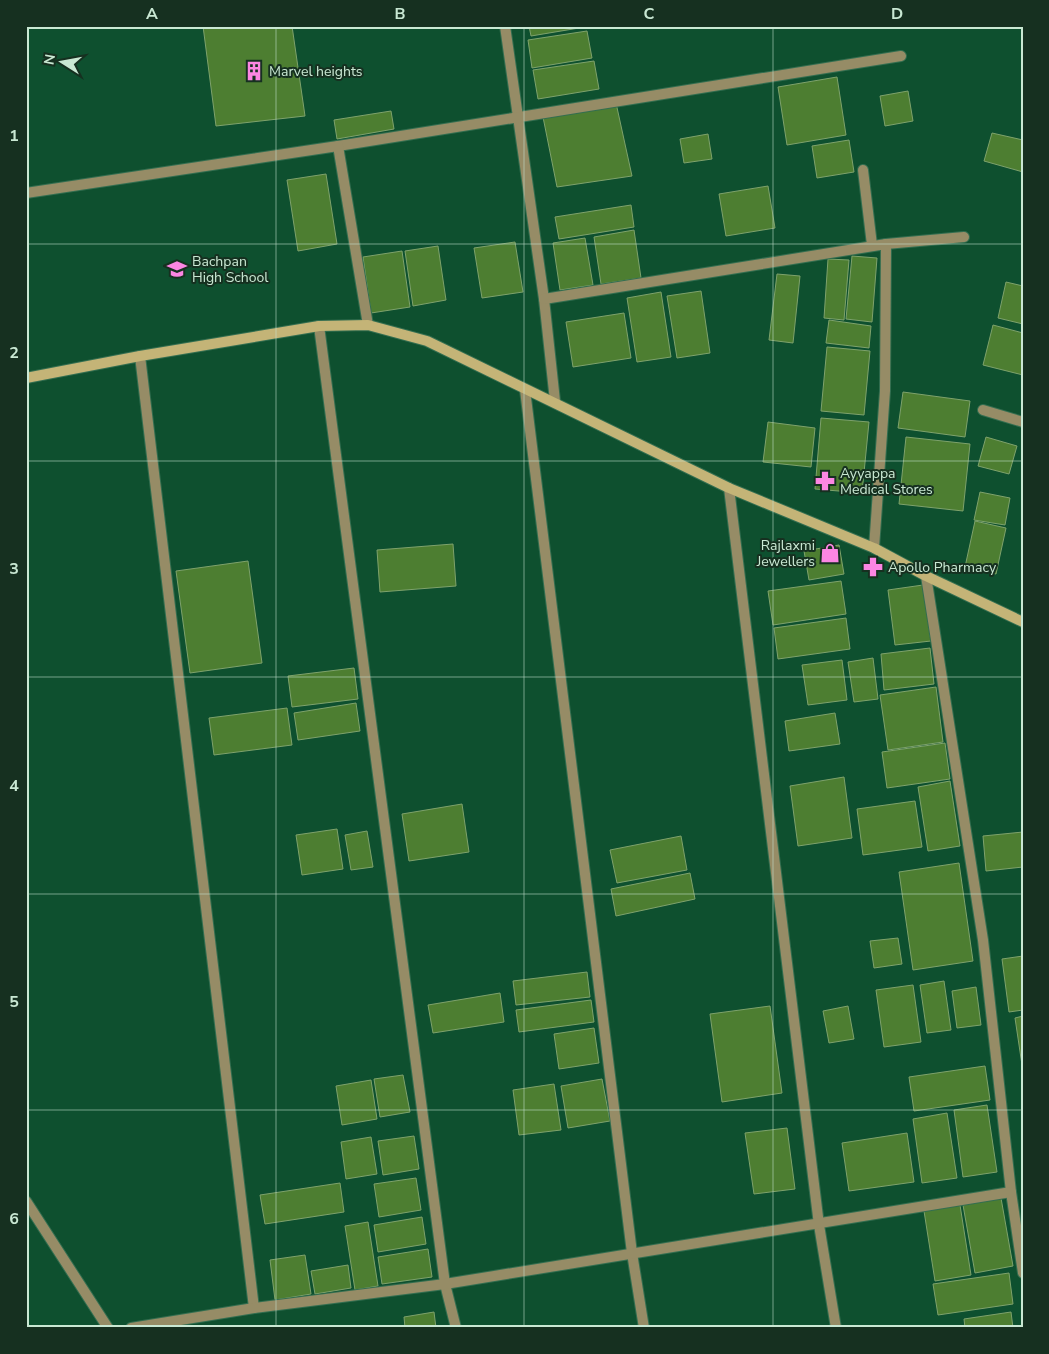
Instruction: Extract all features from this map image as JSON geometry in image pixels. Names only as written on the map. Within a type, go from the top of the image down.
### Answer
[{"type":"street","points":[[505,26],[544,299],[555,401]]},
{"type":"street","points":[[26,192],[338,146],[901,56]]},
{"type":"street","points":[[338,146],[368,324]]},
{"type":"street","points":[[863,170],[872,245]]},
{"type":"street","points":[[544,299],[872,245],[964,238]]},
{"type":"street","points":[[874,548],[885,392],[886,244]]},
{"type":"street","points":[[26,378],[140,356],[319,326],[368,324],[427,340],[525,390],[555,401],[729,488],[874,548],[926,576],[1023,622]]},
{"type":"street","points":[[319,326],[445,1284],[456,1328]]},
{"type":"street","points":[[140,356],[254,1308]]},
{"type":"street","points":[[525,390],[632,1252],[644,1328]]},
{"type":"street","points":[[983,410],[1023,422]]},
{"type":"street","points":[[729,488],[819,1224],[836,1328]]},
{"type":"street","points":[[926,576],[984,940],[1011,1192],[1023,1273]]},
{"type":"street","points":[[131,1328],[254,1308],[445,1284],[632,1252],[819,1224],[1011,1192]]},
{"type":"street","points":[[26,1201],[108,1328]]},
{"type":"building","name":"Marvel heights","points":[[203,26],[292,26],[305,116],[216,126]]},
{"type":"building","points":[[529,26],[591,26],[531,36]]},
{"type":"building","points":[[587,31],[592,58],[532,68],[528,40]]},
{"type":"building","points":[[594,61],[599,89],[538,99],[533,70]]},
{"type":"building","points":[[837,77],[846,135],[787,145],[778,87]]},
{"type":"building","points":[[908,91],[913,121],[885,126],[880,96]]},
{"type":"building","points":[[616,103],[632,176],[557,187],[543,117]]},
{"type":"building","points":[[391,111],[394,129],[337,139],[334,120]]},
{"type":"building","points":[[992,133],[1023,140],[1023,172],[984,161]]},
{"type":"building","points":[[708,134],[712,159],[684,163],[680,139]]},
{"type":"building","points":[[849,140],[854,172],[817,178],[812,146]]},
{"type":"building","points":[[326,174],[337,244],[298,251],[287,180]]},
{"type":"building","points":[[768,186],[775,228],[726,236],[719,194]]},
{"type":"building","points":[[631,205],[634,227],[559,239],[555,217]]},
{"type":"building","points":[[634,230],[641,278],[601,284],[594,237]]},
{"type":"building","points":[[585,238],[593,285],[560,290],[553,243]]},
{"type":"building","points":[[515,242],[523,292],[482,298],[474,248]]},
{"type":"building","points":[[438,246],[446,300],[413,306],[405,251]]},
{"type":"building","points":[[402,251],[410,307],[371,313],[363,257]]},
{"type":"building","points":[[852,256],[877,258],[872,322],[846,319]]},
{"type":"building","points":[[828,259],[849,260],[844,320],[824,318]]},
{"type":"building","points":[[777,274],[800,276],[793,343],[769,340]]},
{"type":"building","points":[[1006,282],[1023,286],[1023,324],[998,318]]},
{"type":"building","points":[[701,291],[710,353],[677,358],[667,296]]},
{"type":"building","points":[[661,292],[671,357],[637,362],[627,298]]},
{"type":"building","points":[[624,313],[631,358],[573,367],[566,322]]},
{"type":"building","points":[[829,320],[871,326],[869,348],[826,343]]},
{"type":"building","points":[[993,325],[1023,333],[1023,375],[983,365]]},
{"type":"building","points":[[827,347],[870,351],[864,415],[821,411]]},
{"type":"building","points":[[903,392],[970,401],[965,437],[898,428]]},
{"type":"building","points":[[821,418],[869,422],[862,493],[815,489]]},
{"type":"building","points":[[768,422],[815,428],[811,467],[763,462]]},
{"type":"building","points":[[906,437],[970,444],[963,511],[899,504]]},
{"type":"building","points":[[986,437],[1017,446],[1009,474],[978,466]]},
{"type":"building","points":[[980,492],[1010,498],[1005,525],[974,520]]},
{"type":"building","points":[[975,521],[1006,528],[996,574],[965,567]]},
{"type":"building","points":[[453,544],[456,586],[380,592],[377,550]]},
{"type":"building","points":[[839,545],[844,574],[809,580],[804,551]]},
{"type":"building","points":[[248,561],[262,663],[190,673],[176,571]]},
{"type":"building","points":[[841,581],[846,614],[773,625],[768,591]]},
{"type":"building","points":[[923,585],[931,641],[895,645],[888,590]]},
{"type":"building","points":[[846,618],[850,649],[778,659],[774,628]]},
{"type":"building","points":[[930,648],[934,684],[884,690],[881,654]]},
{"type":"building","points":[[873,658],[878,699],[854,702],[848,662]]},
{"type":"building","points":[[842,660],[847,700],[808,705],[802,665]]},
{"type":"building","points":[[354,668],[358,699],[292,707],[288,676]]},
{"type":"building","points":[[936,687],[943,742],[888,750],[880,695]]},
{"type":"building","points":[[356,703],[360,731],[298,740],[294,713]]},
{"type":"building","points":[[287,708],[292,745],[214,755],[209,718]]},
{"type":"building","points":[[835,713],[840,744],[789,751],[785,721]]},
{"type":"building","points":[[945,743],[950,779],[887,788],[882,752]]},
{"type":"building","points":[[844,777],[852,838],[798,846],[790,786]]},
{"type":"building","points":[[950,781],[960,846],[928,851],[918,787]]},
{"type":"building","points":[[915,801],[922,847],[863,855],[857,809]]},
{"type":"building","points":[[462,804],[469,852],[409,861],[402,814]]},
{"type":"building","points":[[337,829],[343,869],[302,875],[296,835]]},
{"type":"building","points":[[367,831],[373,867],[351,870],[345,835]]},
{"type":"building","points":[[1023,832],[1023,867],[986,871],[983,836]]},
{"type":"building","points":[[681,836],[687,870],[617,883],[610,850]]},
{"type":"building","points":[[959,863],[973,961],[913,970],[899,872]]},
{"type":"building","points":[[690,873],[695,899],[616,916],[611,889]]},
{"type":"building","points":[[898,938],[902,964],[874,968],[870,941]]},
{"type":"building","points":[[1023,956],[1023,1010],[1009,1012],[1002,959]]},
{"type":"building","points":[[587,972],[590,997],[516,1005],[513,981]]},
{"type":"building","points":[[944,981],[951,1030],[927,1033],[920,985]]},
{"type":"building","points":[[913,985],[921,1042],[884,1047],[876,990]]},
{"type":"building","points":[[976,987],[981,1025],[957,1028],[952,991]]},
{"type":"building","points":[[500,993],[504,1022],[433,1033],[428,1005]]},
{"type":"building","points":[[591,1000],[594,1022],[519,1032],[516,1010]]},
{"type":"building","points":[[770,1006],[782,1093],[722,1102],[710,1014]]},
{"type":"building","points":[[848,1006],[854,1039],[829,1043],[823,1011]]},
{"type":"building","points":[[1023,1016],[1023,1065],[1022,1065],[1015,1018]]},
{"type":"building","points":[[594,1028],[599,1063],[559,1069],[554,1034]]},
{"type":"building","points":[[985,1066],[990,1100],[914,1111],[909,1077]]},
{"type":"building","points":[[403,1075],[410,1112],[380,1117],[374,1079]]},
{"type":"building","points":[[602,1079],[610,1121],[568,1128],[561,1086]]},
{"type":"building","points":[[371,1080],[377,1119],[342,1125],[336,1086]]},
{"type":"building","points":[[554,1084],[561,1130],[519,1135],[513,1090]]},
{"type":"building","points":[[987,1105],[997,1172],[963,1177],[954,1110]]},
{"type":"building","points":[[947,1113],[957,1178],[922,1183],[913,1119]]},
{"type":"building","points":[[787,1128],[795,1189],[754,1194],[745,1133]]},
{"type":"building","points":[[907,1133],[914,1182],[849,1191],[842,1143]]},
{"type":"building","points":[[414,1136],[419,1169],[383,1175],[378,1141]]},
{"type":"building","points":[[371,1137],[377,1174],[346,1179],[341,1142]]},
{"type":"building","points":[[416,1178],[421,1210],[379,1217],[374,1184]]},
{"type":"building","points":[[340,1183],[344,1212],[265,1224],[260,1195]]},
{"type":"building","points":[[1001,1198],[1013,1266],[975,1273],[963,1205]]},
{"type":"building","points":[[960,1205],[971,1275],[935,1281],[924,1211]]},
{"type":"building","points":[[422,1217],[426,1244],[378,1252],[374,1225]]},
{"type":"building","points":[[368,1222],[378,1286],[355,1290],[345,1226]]},
{"type":"building","points":[[428,1249],[432,1277],[382,1284],[378,1257]]},
{"type":"building","points":[[305,1255],[311,1294],[275,1300],[270,1260]]},
{"type":"building","points":[[348,1265],[351,1288],[315,1294],[311,1271]]},
{"type":"building","points":[[1009,1273],[1013,1304],[938,1315],[933,1284]]},
{"type":"building","points":[[434,1312],[436,1328],[405,1328],[404,1317]]},
{"type":"building","points":[[1011,1312],[1013,1328],[965,1328],[964,1319]]},
{"type":"place","name":"Marvel heights","points":[[254,71]]},
{"type":"place","name":"Bachpan High School","points":[[177,269]]},
{"type":"place","name":"Ayyappa Medical Stores","points":[[825,481]]},
{"type":"place","name":"Rajlaxmi Jewellers","points":[[830,553]]},
{"type":"place","name":"Apollo Pharmacy","points":[[873,567]]}]
